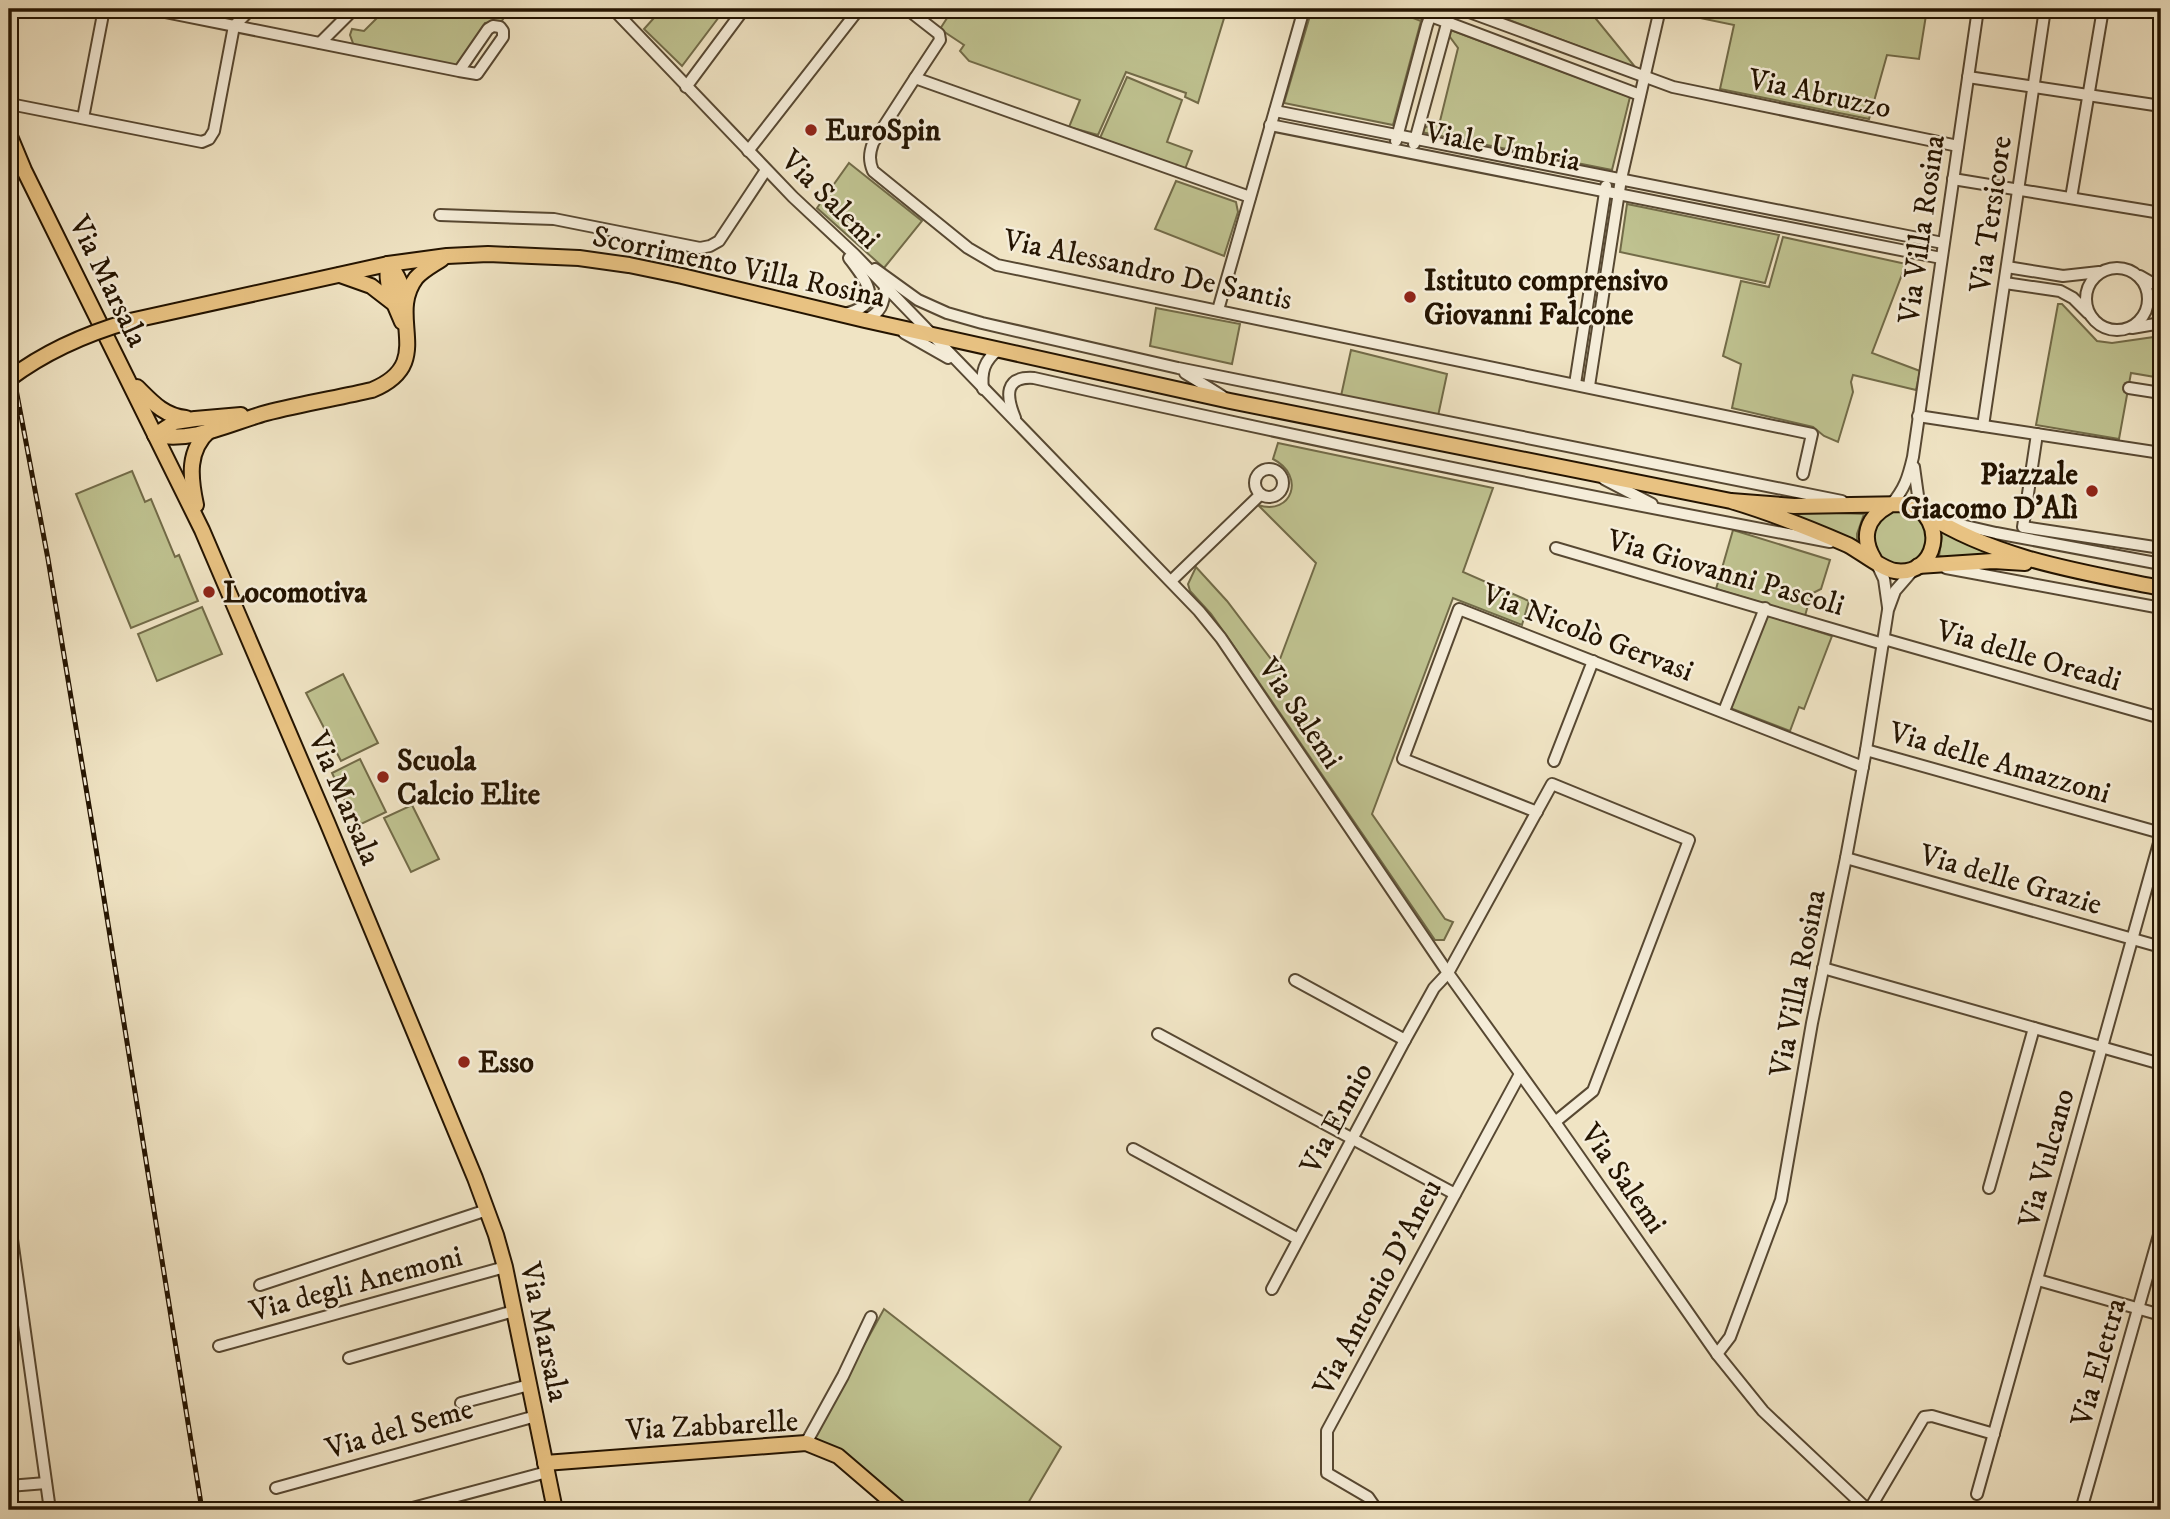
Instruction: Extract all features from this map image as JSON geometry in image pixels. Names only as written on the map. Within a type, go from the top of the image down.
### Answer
[{"type":"main road","name":"Via Marsala","points":[[9,134],[24,170],[202,530],[332,834],[487,1210],[505,1267],[555,1510]]},
{"type":"main road","name":"Scorrimento Villa Rosina","points":[[9,379],[55,348],[99,330],[388,264],[447,256],[533,255],[579,258],[682,276],[872,322],[1230,401],[1731,500]]},
{"type":"main road","points":[[400,304],[415,280],[447,256]]},
{"type":"main road","points":[[155,435],[169,438],[185,436],[266,413],[384,385],[403,366],[408,343],[400,304],[389,291],[388,264]]},
{"type":"main road","points":[[339,275],[371,286],[400,304]]},
{"type":"main road","points":[[127,377],[162,411],[177,417],[266,413]]},
{"type":"main road","points":[[155,435],[175,422],[195,418]]},
{"type":"main road","points":[[202,530],[191,467],[195,450],[203,436],[211,430]]},
{"type":"main road","points":[[1731,500],[1794,506],[1908,504],[1982,542],[2054,566],[2161,588]]},
{"type":"main road","points":[[1731,500],[1783,517],[1848,545],[1883,567],[1899,571],[1922,566],[1993,561],[2054,566]]},
{"type":"main road","points":[[1875,560],[1868,550],[1867,529],[1878,511],[1889,505]]},
{"type":"main road","points":[[1922,566],[1934,540],[1931,525],[1924,513]]},
{"type":"main road","name":"Via Zabbarelle","points":[[546,1467],[806,1443],[838,1456],[901,1510]]},
{"type":"street","points":[[82,118],[104,9]]},
{"type":"street","points":[[150,9],[459,71],[477,74],[503,37],[503,31],[493,26],[488,29],[459,71]]},
{"type":"street","points":[[15,105],[202,142],[209,139],[214,131],[234,26],[251,9]]},
{"type":"street","points":[[320,43],[354,9]]},
{"type":"street","name":"Via Salemi","points":[[613,9],[766,170],[855,255],[1199,611],[1222,639],[1448,973],[1717,1354],[1763,1411],[1869,1510]]},
{"type":"street","points":[[686,87],[743,9]]},
{"type":"street","points":[[748,151],[859,9]]},
{"type":"street","points":[[907,9],[939,34],[940,40],[915,79],[1250,197]]},
{"type":"street","points":[[1218,310],[1304,9]]},
{"type":"street","points":[[1412,9],[1432,12],[1446,22],[1616,86],[1642,86]]},
{"type":"street","points":[[1411,153],[1451,9]]},
{"type":"street","points":[[1461,9],[1642,86]]},
{"type":"street","points":[[1589,386],[1621,179],[1660,9]]},
{"type":"street","name":"Via Villa Rosina","points":[[1889,505],[1902,492],[1913,457],[1978,9]]},
{"type":"street","name":"Via Tersicore","points":[[1983,426],[2045,9]]},
{"type":"street","points":[[2071,198],[2103,9]]},
{"type":"street","points":[[1394,150],[1432,12]]},
{"type":"street","points":[[1968,77],[2161,106]]},
{"type":"street","name":"Via Alessandro De Santis","points":[[915,79],[873,143],[869,153],[873,172],[968,248],[997,265],[1812,434],[1803,474]]},
{"type":"street","name":"Via Abruzzo","points":[[1642,86],[1673,87],[1958,146]]},
{"type":"street","name":"Viale Umbria","points":[[1275,111],[1943,243]]},
{"type":"street","name":"Viale Umbria","points":[[1270,125],[1941,258]]},
{"type":"street","points":[[440,215],[554,219],[700,248],[719,241],[766,170]]},
{"type":"street","points":[[1575,384],[1607,177]]},
{"type":"street","points":[[1953,179],[2161,213]]},
{"type":"street","points":[[1726,215],[1728,201]]},
{"type":"street","points":[[1822,234],[1825,220]]},
{"type":"street","points":[[1908,251],[1911,237]]},
{"type":"street","points":[[835,238],[864,279],[870,294],[868,303],[862,308],[840,314]]},
{"type":"street","points":[[855,255],[918,300],[947,313],[982,323],[1178,368],[1868,506]]},
{"type":"street","points":[[2007,267],[2063,276],[2118,267],[2128,269],[2161,288]]},
{"type":"street","points":[[2088,313],[2086,290],[2099,272]]},
{"type":"street","points":[[2123,330],[2140,320],[2146,311],[2147,291],[2137,274]]},
{"type":"street","points":[[2004,283],[2060,291],[2073,298],[2094,321],[2112,330],[2161,323]]},
{"type":"street","points":[[1590,286],[1604,288]]},
{"type":"street","points":[[885,287],[883,305],[872,322],[920,341],[965,370]]},
{"type":"street","points":[[983,389],[982,373],[985,363],[998,350]]},
{"type":"street","points":[[1178,368],[1230,401]]},
{"type":"street","points":[[1017,424],[1008,400],[1009,391],[1014,382],[1022,377],[1034,378],[1255,428],[1848,545]]},
{"type":"street","points":[[2129,388],[2161,393]]},
{"type":"street","points":[[1918,415],[2161,453]]},
{"type":"street","points":[[2037,434],[2023,527],[2161,548]]},
{"type":"street","name":"Via Villa Rosina","points":[[1913,457],[1924,513]]},
{"type":"street","points":[[1592,473],[1666,511]]},
{"type":"street","points":[[1171,581],[1260,495]]},
{"type":"street","points":[[1924,513],[1996,533],[2161,564]]},
{"type":"street","name":"Via Giovanni Pascoli","points":[[1556,548],[1883,641]]},
{"type":"street","name":"Via Villa Rosina","points":[[1875,560],[1884,579],[1888,610]]},
{"type":"street","points":[[1922,566],[2161,608]]},
{"type":"street","name":"Via Villa Rosina","points":[[1717,1354],[1730,1338],[1781,1200],[1863,767],[1888,610],[1895,591],[1922,566]]},
{"type":"street","points":[[1724,711],[1765,608]]},
{"type":"street","name":"Via Nicolò Gervasi","points":[[1536,812],[1403,759],[1459,609],[1863,767]]},
{"type":"street","name":"Via delle Oreadi","points":[[1883,641],[2161,718]]},
{"type":"street","points":[[1554,761],[1593,661]]},
{"type":"street","name":"Via delle Amazzoni","points":[[1866,750],[2161,835]]},
{"type":"street","name":"Via Ennio","points":[[1272,1289],[1405,1040],[1434,988],[1448,973],[1552,784],[1689,840],[1593,1091],[1555,1122]]},
{"type":"street","name":"Via Vulcano","points":[[1978,1493],[2161,835]]},
{"type":"street","name":"Via delle Grazie","points":[[1846,858],[2161,947]]},
{"type":"street","points":[[1823,968],[2161,1064]]},
{"type":"street","points":[[1295,980],[1405,1040]]},
{"type":"street","points":[[1989,1188],[2034,1028]]},
{"type":"street","points":[[1158,1034],[1455,1194]]},
{"type":"street","name":"Via Antonio D'Aneu","points":[[1377,1510],[1368,1497],[1326,1473],[1327,1431],[1520,1074]]},
{"type":"street","points":[[1133,1149],[1298,1239]]},
{"type":"street","points":[[260,1285],[487,1210]]},
{"type":"street","points":[[9,1218],[50,1510]]},
{"type":"street","name":"Via Elettra","points":[[2081,1510],[2161,1228]]},
{"type":"street","name":"Via degli Anemoni","points":[[219,1346],[505,1267]]},
{"type":"street","points":[[2038,1280],[2161,1315]]},
{"type":"street","points":[[349,1358],[514,1311]]},
{"type":"street","points":[[806,1443],[843,1376],[871,1317]]},
{"type":"street","points":[[461,1403],[529,1385]]},
{"type":"street","name":"Via del Seme","points":[[276,1488],[536,1416]]},
{"type":"street","points":[[1869,1510],[1924,1417],[1932,1416],[1994,1434]]},
{"type":"street","points":[[405,1510],[546,1467]]},
{"type":"street","points":[[9,1486],[46,1483]]},
{"type":"green space","points":[[183,9],[246,9],[235,20]]},
{"type":"green space","points":[[386,9],[510,9],[501,22],[485,23],[457,67],[354,46],[350,35],[352,29],[364,31]]},
{"type":"green space","points":[[662,9],[725,9],[682,66],[644,29]]},
{"type":"green space","points":[[948,9],[1209,9],[1225,15],[1198,103],[1185,97],[1186,93],[1126,72],[1098,135],[1069,127],[1080,100],[969,61],[960,51],[964,45],[940,29],[951,12]]},
{"type":"green space","points":[[1312,9],[1390,9],[1421,21],[1393,125],[1284,103]]},
{"type":"green space","points":[[1480,9],[1588,9],[1636,68]]},
{"type":"green space","points":[[1671,9],[1927,9],[1919,59],[1887,55],[1869,119],[1720,89],[1734,25],[1671,12]]},
{"type":"green space","points":[[1448,29],[1630,97],[1612,170],[1421,132],[1440,121],[1458,48],[1447,33]]},
{"type":"green space","points":[[1127,77],[1182,100],[1167,142],[1192,151],[1185,169],[1100,138]]},
{"type":"green space","points":[[849,163],[922,221],[884,268],[817,208]]},
{"type":"green space","points":[[1176,181],[1236,202],[1238,212],[1224,256],[1155,229]]},
{"type":"green space","points":[[1627,204],[1779,235],[1765,283],[1620,252]]},
{"type":"green space","points":[[1783,237],[1906,264],[1872,353],[1920,371],[1916,390],[1853,375],[1853,392],[1838,442],[1813,427],[1732,408],[1741,364],[1723,356],[1741,281],[1769,287]]},
{"type":"green space","points":[[2058,304],[2062,304],[2097,341],[2112,343],[2161,336],[2161,378],[2131,373],[2119,439],[2036,425]]},
{"type":"green space","points":[[1156,308],[1240,324],[1232,364],[1150,346]]},
{"type":"green space","points":[[1351,350],[1447,374],[1438,416],[1341,396]]},
{"type":"green space","points":[[1278,443],[1493,488],[1463,572],[1529,601],[1522,625],[1453,598],[1372,814],[1445,919],[1453,922],[1444,940],[1435,940],[1247,665],[1211,614],[1190,591],[1188,584],[1196,567],[1227,601],[1277,667],[1316,563],[1258,505],[1279,505],[1291,492],[1289,475],[1283,466],[1273,459]]},
{"type":"green space","points":[[132,471],[145,502],[151,499],[175,557],[179,555],[198,601],[131,628],[76,494]]},
{"type":"green space","points":[[1895,510],[1905,510],[1920,518],[1926,527],[1926,549],[1920,558],[1905,566],[1895,566],[1877,554],[1872,543],[1872,533],[1884,515]]},
{"type":"green space","points":[[1781,511],[1864,514],[1857,541]]},
{"type":"green space","points":[[1940,528],[1998,554],[1947,558],[1939,556],[1942,537]]},
{"type":"green space","points":[[1733,530],[1830,560],[1821,589],[1811,594],[1805,616],[1716,589]]},
{"type":"green space","points":[[202,607],[222,654],[157,681],[138,634]]},
{"type":"green space","points":[[1766,615],[1832,636],[1804,709],[1799,707],[1790,731],[1730,708]]},
{"type":"green space","points":[[343,674],[378,743],[341,761],[306,693]]},
{"type":"green space","points":[[360,759],[386,812],[357,826],[332,773]]},
{"type":"green space","points":[[412,805],[439,859],[411,872],[384,818]]},
{"type":"green space","points":[[884,1309],[1061,1447],[1024,1510],[908,1510],[843,1452],[813,1438]]},
{"type":"railway","points":[[9,352],[48,559],[202,1510]]},
{"type":"place","name":"EuroSpin","points":[[811,130]]},
{"type":"place","name":"Istituto comprensivo Giovanni Falcone","points":[[1410,297]]},
{"type":"place","name":"Piazzale Giacomo D'Alì","points":[[2092,491]]},
{"type":"place","name":"Locomotiva","points":[[209,592]]},
{"type":"place","name":"Scuola Calcio Elite","points":[[383,777]]},
{"type":"place","name":"Esso","points":[[464,1062]]}]
